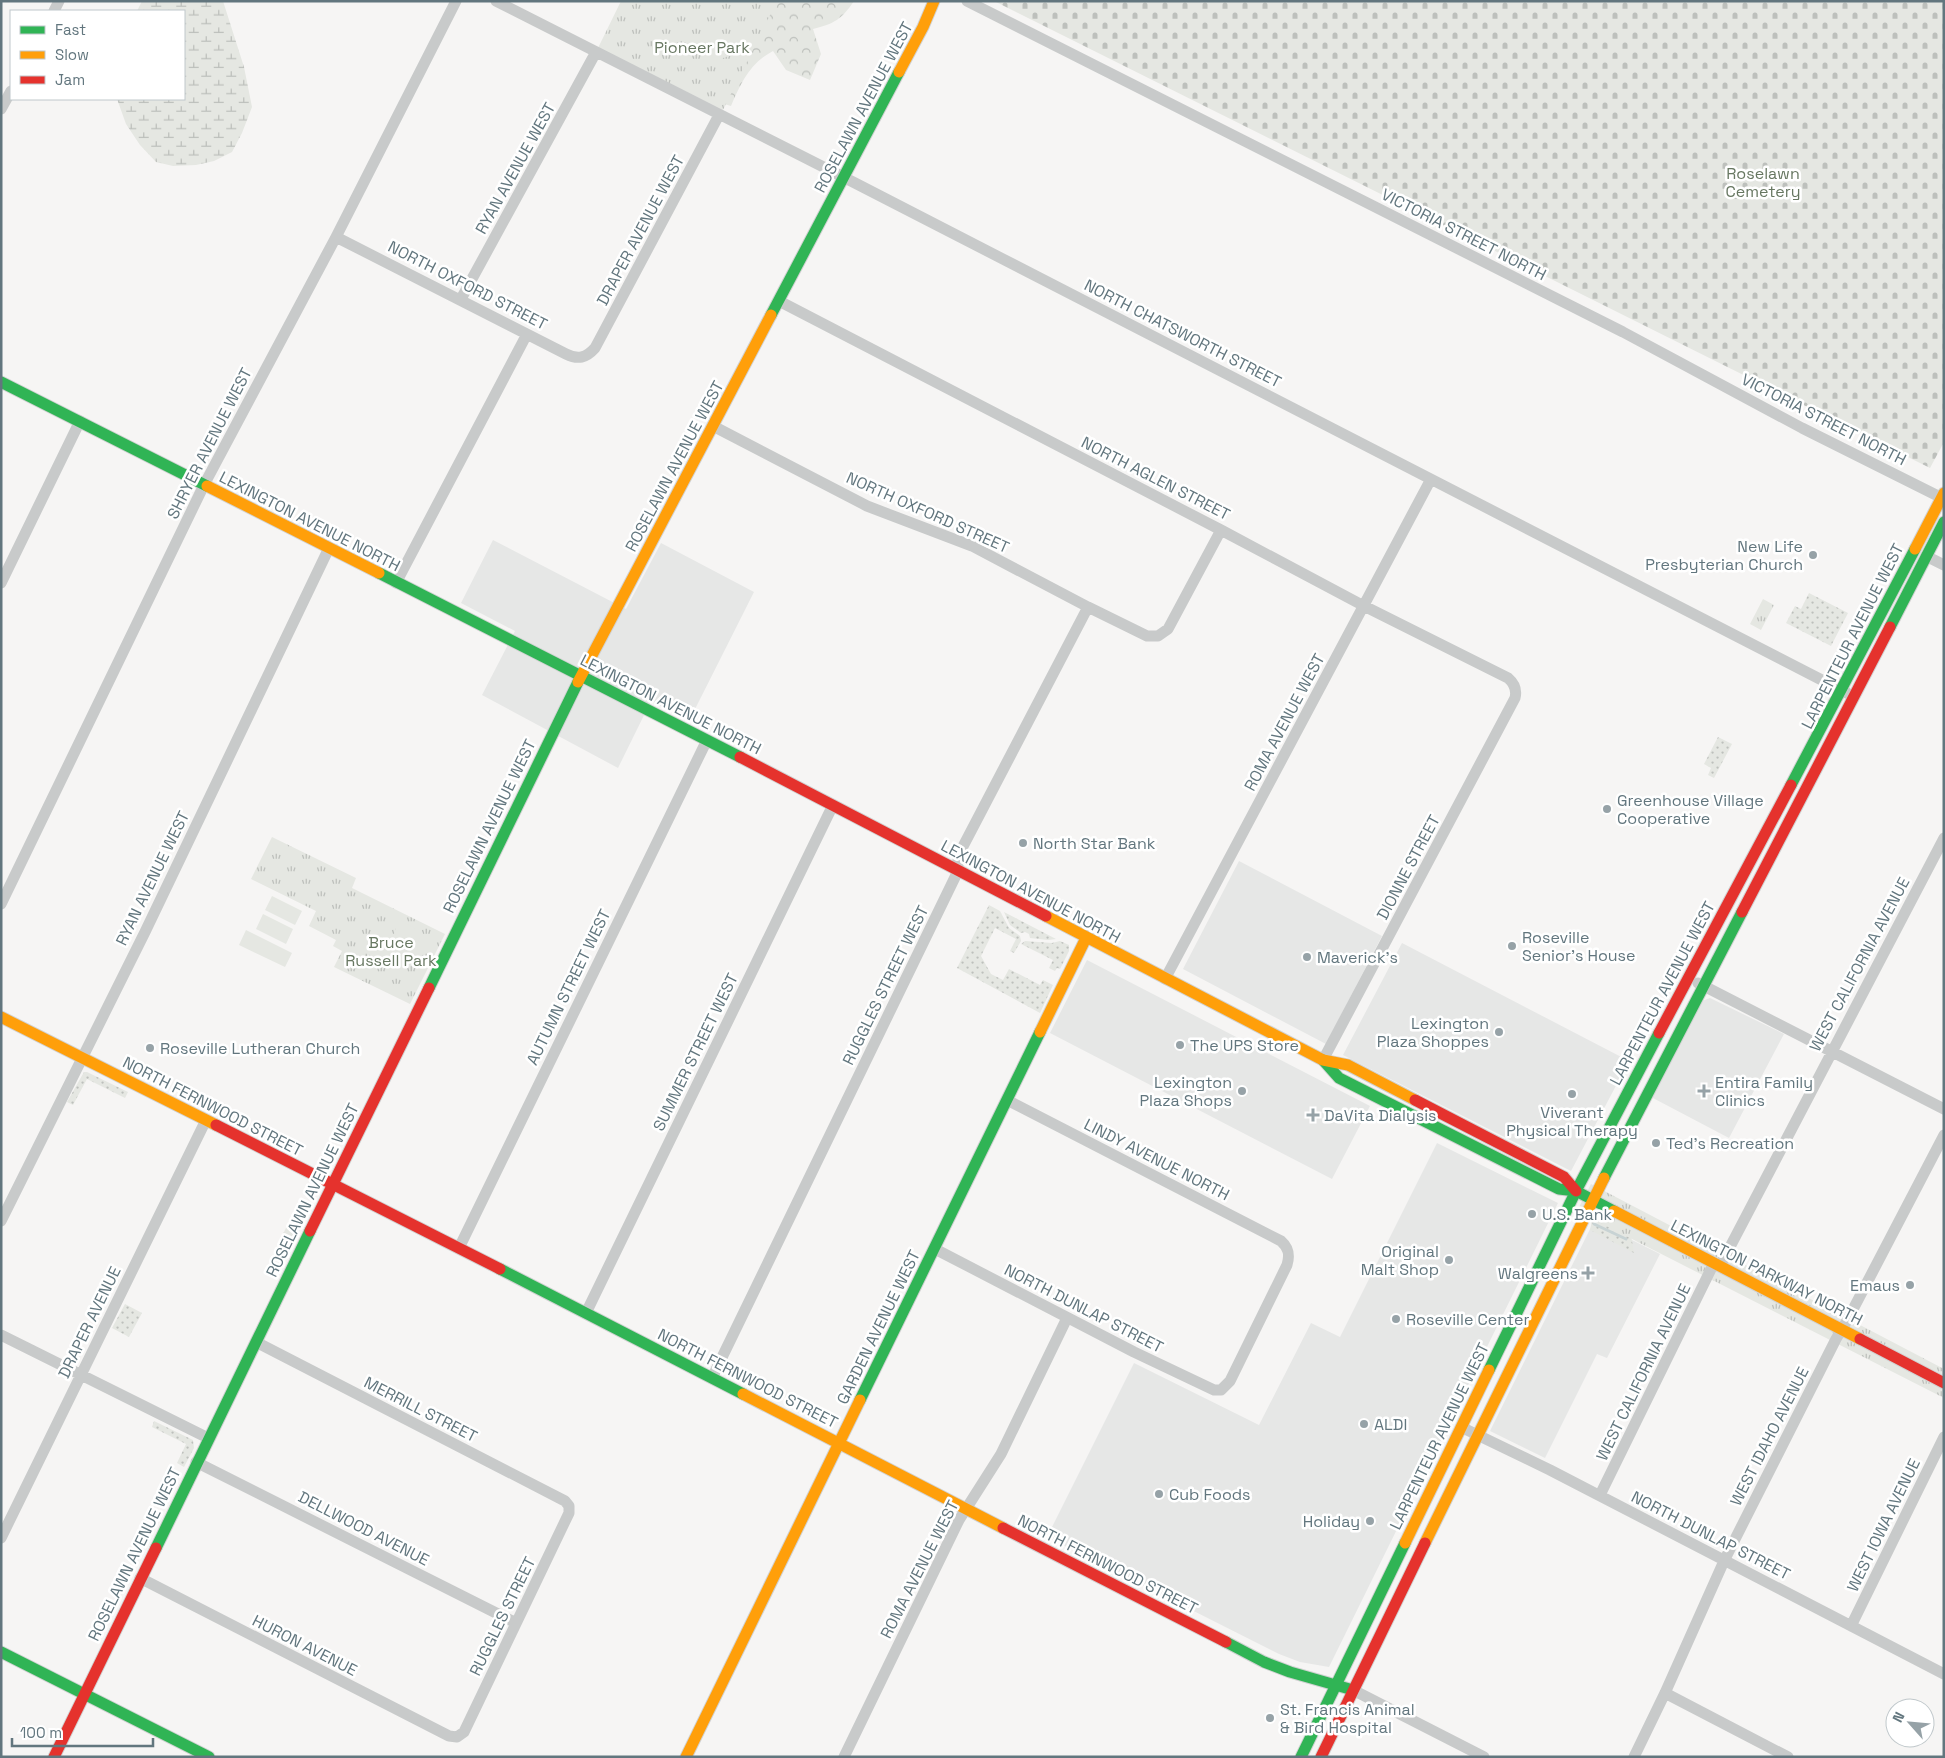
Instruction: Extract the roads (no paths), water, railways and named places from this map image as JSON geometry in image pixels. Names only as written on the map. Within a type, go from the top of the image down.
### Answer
[{"type":"main road","name":"ROSELAWN AVENUE WEST","points":[[54,1757],[196,1462],[581,676],[923,27],[934,1]]},
{"type":"main road","name":"LEXINGTON AVENUE NORTH","points":[[1,382],[833,805],[1323,1060],[1339,1078],[1559,1189],[1576,1191]]},
{"type":"main road","name":"LARPENTEUR AVENUE WEST","points":[[1301,1757],[1576,1191],[1943,497]]},
{"type":"main road","name":"LARPENTEUR AVENUE WEST","points":[[1321,1757],[1592,1200],[1944,522]]},
{"type":"main road","name":"GARDEN AVENUE WEST","points":[[686,1757],[1086,938]]},
{"type":"main road","name":"NORTH FERNWOOD STREET","points":[[1,1017],[459,1248],[1264,1662],[1290,1672],[1353,1690]]},
{"type":"main road","name":"LEXINGTON PARKWAY NORTH","points":[[1576,1191],[1944,1382]]},
{"type":"main road","points":[[1,1652],[209,1757]]},
{"type":"street","name":"SHRYER AVENUE WEST","points":[[1,904],[204,485],[336,236],[456,1]]},
{"type":"street","name":"NORTH CHATSWORTH STREET","points":[[496,1],[1853,696]]},
{"type":"street","name":"VICTORIA STREET NORTH","points":[[967,1],[1623,332],[1802,428],[1943,497]]},
{"type":"street","name":"RYAN AVENUE WEST","points":[[461,299],[596,52]]},
{"type":"street","points":[[1,109],[10,93]]},
{"type":"street","name":"DRAPER AVENUE WEST","points":[[585,356],[595,348],[719,115]]},
{"type":"street","name":"NORTH OXFORD STREET","points":[[336,236],[573,357],[585,356]]},
{"type":"street","name":"NORTH AGLEN STREET","points":[[779,300],[1364,606],[1508,678],[1515,688]]},
{"type":"street","points":[[396,583],[528,334]]},
{"type":"street","points":[[1,583],[80,421]]},
{"type":"street","name":"NORTH OXFORD STREET","points":[[713,426],[867,506],[972,546],[1088,608],[1147,636],[1158,636],[1168,629],[1221,530]]},
{"type":"street","name":"ROMA AVENUE WEST","points":[[1165,979],[1430,479]]},
{"type":"street","name":"RYAN AVENUE WEST","points":[[1,1221],[83,1058],[329,548]]},
{"type":"street","points":[[1926,556],[1944,565]]},
{"type":"street","name":"RUGGLES STREET WEST","points":[[712,1378],[958,871],[958,856],[1088,608]]},
{"type":"street","name":"DIONNE STREET","points":[[1323,1060],[1515,698],[1515,688]]},
{"type":"street","name":"AUTUMN STREET WEST","points":[[459,1248],[707,740]]},
{"type":"street","name":"SUMMER STREET WEST","points":[[586,1313],[833,805]]},
{"type":"street","name":"WEST CALIFORNIA AVENUE","points":[[1600,1496],[1717,1264],[1944,838]]},
{"type":"street","points":[[1688,978],[1944,1109]]},
{"type":"street","name":"LINDY AVENUE NORTH","points":[[1007,1100],[1286,1245],[1289,1252],[1287,1265],[1230,1381],[1221,1390]]},
{"type":"street","name":"DRAPER AVENUE","points":[[1,1538],[206,1120]]},
{"type":"street","name":"WEST IDAHO AVENUE","points":[[1634,1757],[1724,1561],[1842,1329],[1944,1135]]},
{"type":"street","name":"NORTH DUNLAP STREET","points":[[935,1249],[1206,1388],[1221,1390]]},
{"type":"street","name":"ROMA AVENUE WEST","points":[[844,1757],[966,1508],[1001,1454],[1067,1318]]},
{"type":"street","points":[[1,1335],[208,1438]]},
{"type":"street","name":"MERRILL STREET","points":[[256,1342],[565,1501],[569,1506]]},
{"type":"street","name":"NORTH DUNLAP STREET","points":[[1461,1427],[1600,1496],[1944,1674]]},
{"type":"street","name":"WEST IOWA AVENUE","points":[[1851,1626],[1944,1438]]},
{"type":"street","name":"DELLWOOD AVENUE","points":[[196,1462],[516,1623]]},
{"type":"street","name":"RUGGLES STREET","points":[[457,1737],[464,1732],[569,1513],[569,1506]]},
{"type":"street","name":"HURON AVENUE","points":[[140,1578],[450,1736],[457,1737]]},
{"type":"street","name":"NORTH FERNWOOD STREET","points":[[1353,1690],[1484,1757]]},
{"type":"street","points":[[1665,1693],[1788,1757]]},
{"type":"waterway","points":[[1594,1224],[1626,1239]]},
{"type":"place","name":"New Life Presbyterian Church","points":[[1813,555]]},
{"type":"place","name":"Greenhouse Village Cooperative","points":[[1607,809]]},
{"type":"place","name":"North Star Bank","points":[[1023,843]]},
{"type":"place","name":"Roseville Senior's House","points":[[1512,946]]},
{"type":"place","name":"Maverick's","points":[[1307,957]]},
{"type":"place","name":"Lexington Plaza Shoppes","points":[[1499,1032]]},
{"type":"place","name":"The UPS Store","points":[[1180,1045]]},
{"type":"place","name":"Roseville Lutheran Church","points":[[150,1048]]},
{"type":"place","name":"Lexington Plaza Shops","points":[[1242,1091]]},
{"type":"place","name":"Entira Family Clinics","points":[[1704,1091]]},
{"type":"place","name":"Viverant Physical Therapy","points":[[1572,1094]]},
{"type":"place","name":"DaVita Dialysis","points":[[1313,1115]]},
{"type":"place","name":"Ted's Recreation","points":[[1656,1143]]},
{"type":"place","name":"U.S. Bank","points":[[1532,1214]]},
{"type":"place","name":"Original Malt Shop","points":[[1449,1260]]},
{"type":"place","name":"Walgreens","points":[[1588,1273]]},
{"type":"place","name":"Emaus","points":[[1910,1285]]},
{"type":"place","name":"Roseville Center","points":[[1396,1319]]},
{"type":"place","name":"ALDI","points":[[1364,1424]]},
{"type":"place","name":"Cub Foods","points":[[1159,1494]]},
{"type":"place","name":"Holiday","points":[[1370,1521]]},
{"type":"place","name":"St. Francis Animal & Bird Hospital","points":[[1270,1718]]},
{"type":"park label","name":"Pioneer Park","points":[[702,47]]},
{"type":"park label","name":"Roselawn Cemetery","points":[[1763,182]]},
{"type":"park label","name":"Bruce Russell Park","points":[[391,951]]}]
